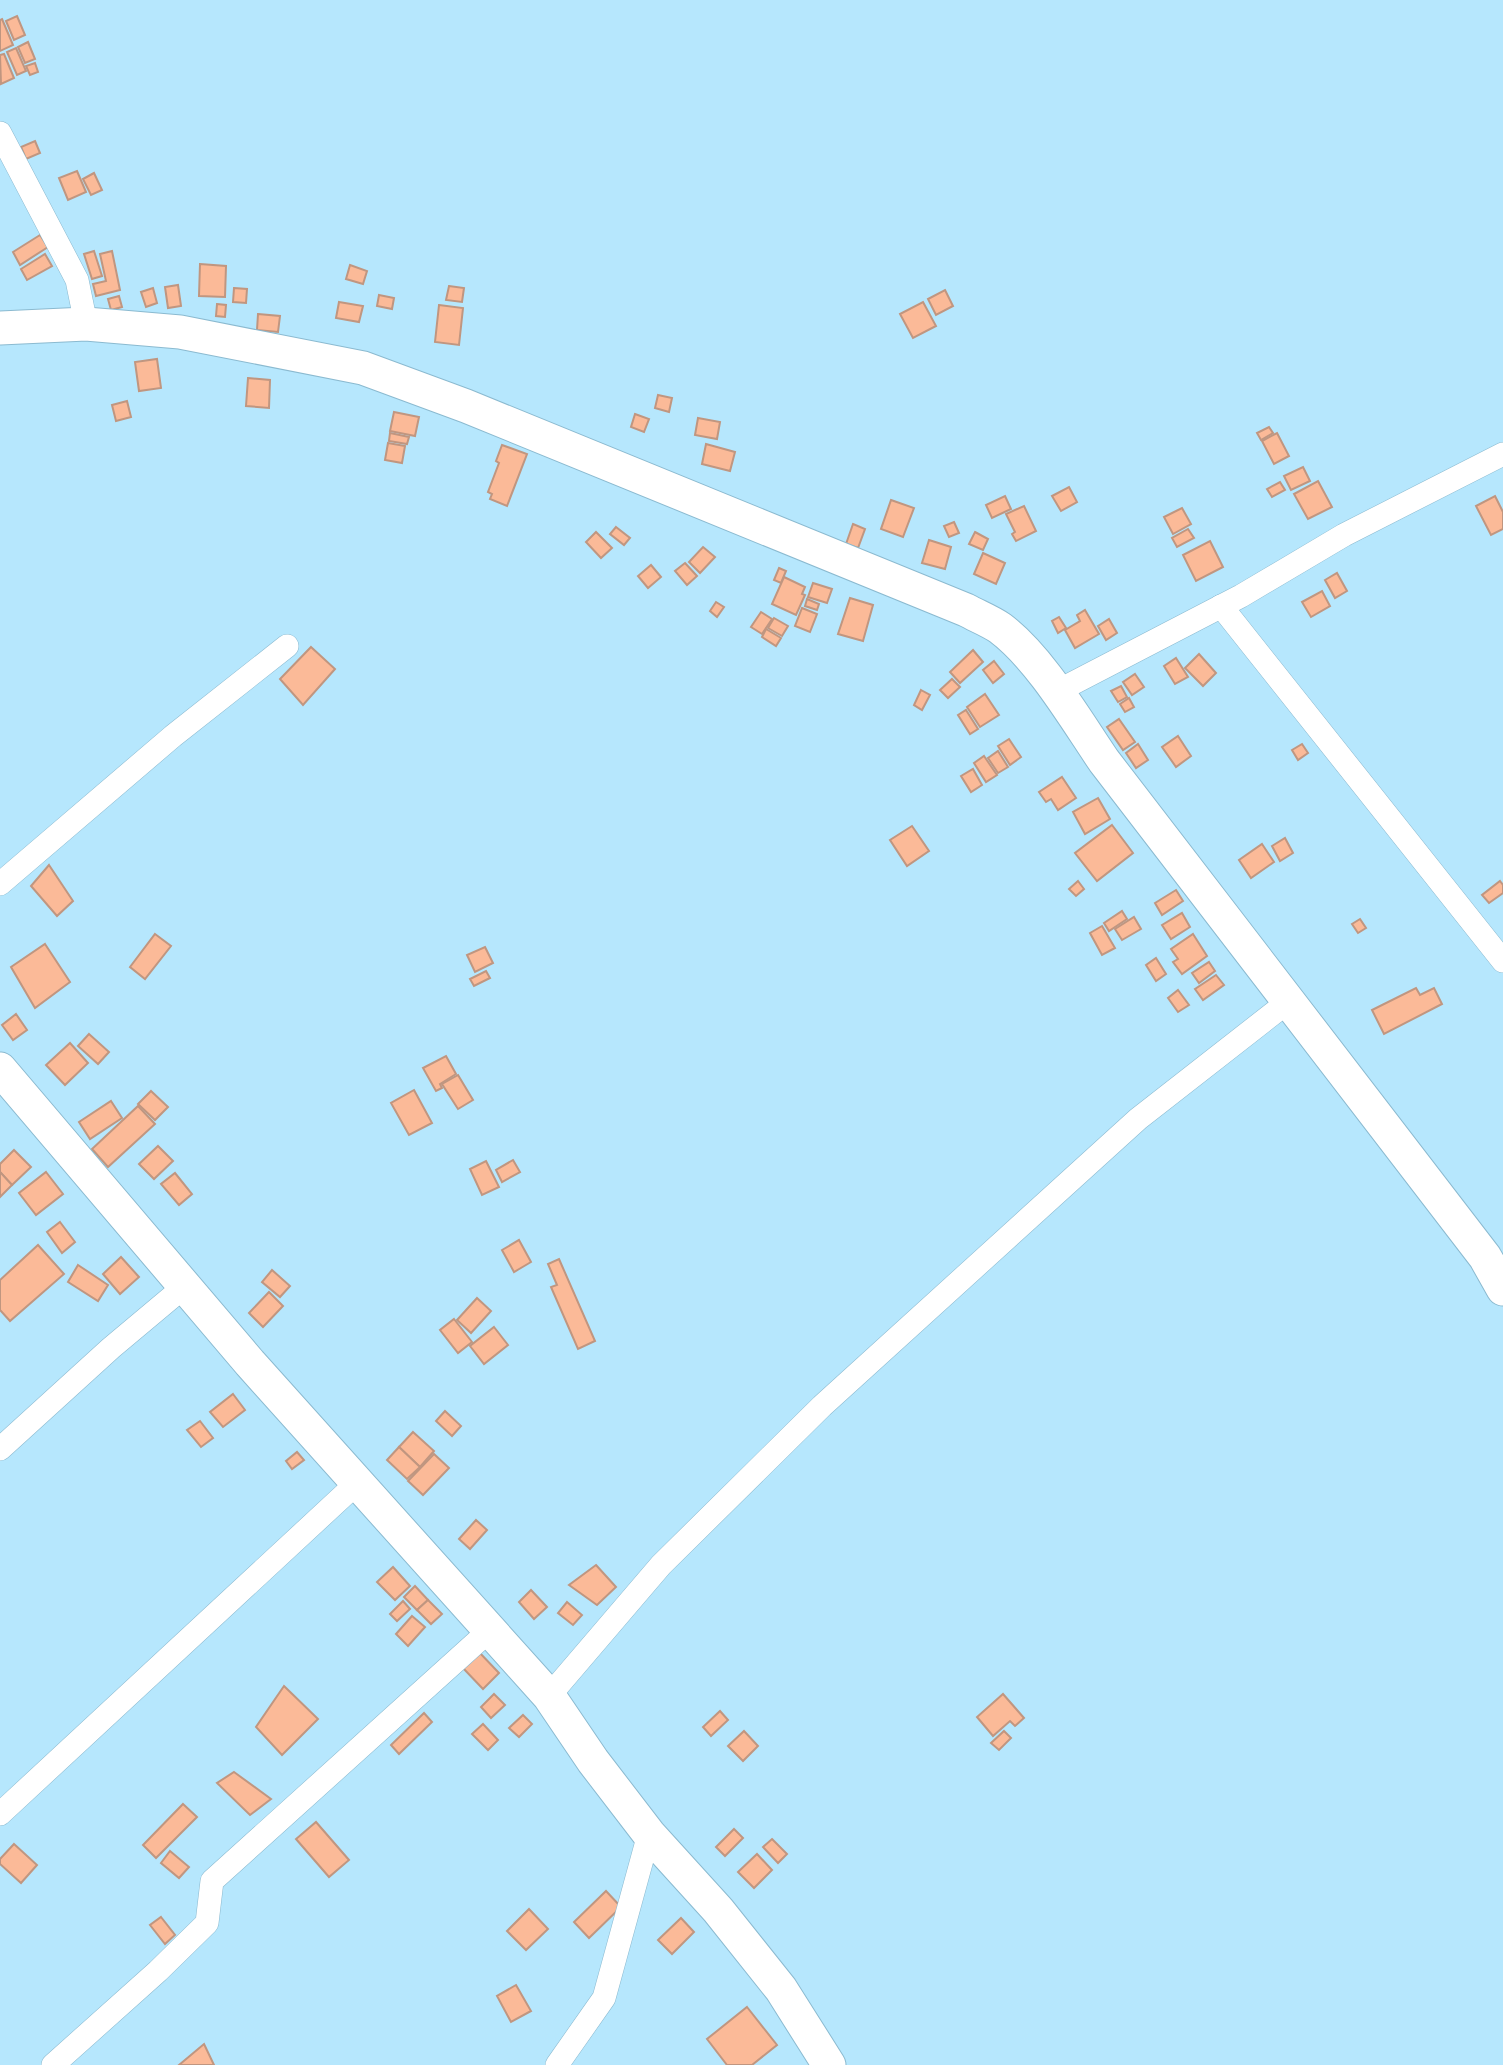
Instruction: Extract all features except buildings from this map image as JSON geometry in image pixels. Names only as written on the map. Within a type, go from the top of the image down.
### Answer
[{"type":"street","points":[[0,133],[77,280],[86,324]]},
{"type":"street","points":[[0,328],[86,324],[180,332],[363,368],[466,406],[966,610],[999,628],[1024,650],[1104,761],[1485,1256],[1503,1289]]},
{"type":"street","points":[[1056,692],[1221,606],[1344,535],[1503,454]]},
{"type":"street","points":[[1221,606],[1503,961]]},
{"type":"street","points":[[0,884],[173,736],[287,646]]},
{"type":"street","points":[[549,1696],[662,1564],[822,1406],[1138,1119],[1289,1002]]},
{"type":"street","points":[[0,1069],[357,1483],[549,1696],[593,1761],[649,1835],[718,1910],[781,1989],[829,2065]]},
{"type":"street","points":[[0,1449],[111,1348],[185,1286]]},
{"type":"street","points":[[0,1814],[357,1483]]},
{"type":"street","points":[[53,2065],[207,1923],[212,1881],[490,1630]]},
{"type":"street","points":[[556,2065],[604,1998],[649,1835]]}]
